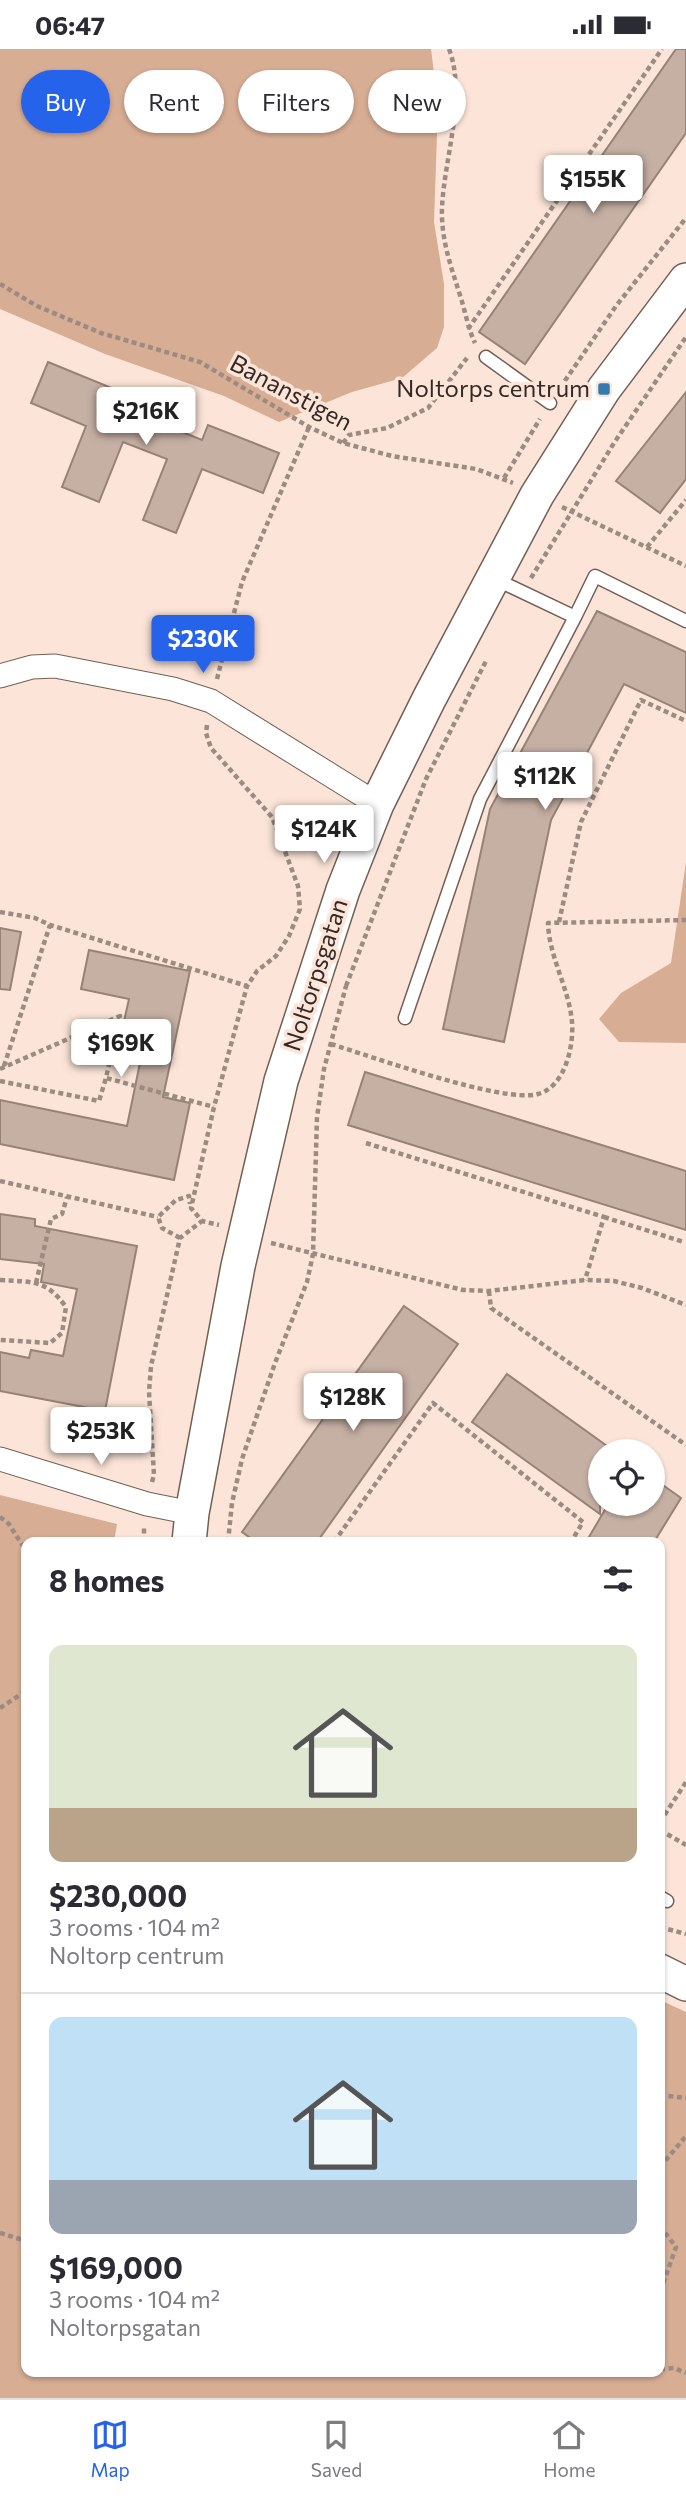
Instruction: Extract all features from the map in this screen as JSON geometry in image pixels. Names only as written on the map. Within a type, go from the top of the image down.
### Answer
[{"type":"street","name":"Noltorpsgatan","points":[[190,1527],[237,1266],[281,1081],[331,980],[343,890],[377,804],[537,495],[604,389],[686,280]]},
{"type":"street","points":[[0,675],[32,667],[55,666],[173,689],[211,701],[377,804]]},
{"type":"street","points":[[0,1459],[147,1504],[190,1527]]},
{"type":"street","points":[[665,1974],[686,1984]]},
{"type":"lane","points":[[486,357],[550,403]]},
{"type":"lane","points":[[405,1018],[480,799],[595,576],[686,621]]},
{"type":"lane","points":[[493,578],[575,617]]},
{"type":"path","points":[[449,49],[456,93],[442,208],[443,230],[468,329],[476,346],[486,357]]},
{"type":"path","points":[[468,329],[662,49]]},
{"type":"path","points":[[505,478],[550,403],[616,306],[686,218]]},
{"type":"path","name":"Bananstigen","points":[[0,284],[37,306],[101,333],[200,362],[309,427],[343,443],[392,456],[476,469],[505,478],[686,566]]},
{"type":"path","points":[[522,593],[614,443],[686,337]]},
{"type":"path","points":[[343,443],[349,435],[387,428],[428,408],[469,356]]},
{"type":"path","points":[[191,1208],[214,1107],[247,986],[257,971],[276,956],[289,936],[300,909],[298,885],[272,817],[211,748],[206,733],[211,701],[242,582],[309,427]]},
{"type":"path","points":[[648,547],[686,500]]},
{"type":"path","points":[[229,1537],[232,1503],[242,1459],[275,1363],[307,1282],[313,1254],[317,1117],[324,1069],[331,1044],[331,980],[487,657]]},
{"type":"path","points":[[559,922],[581,822],[641,700],[686,721]]},
{"type":"path","points":[[0,912],[35,918],[247,986]]},
{"type":"path","points":[[331,1044],[481,1088],[523,1097],[540,1094],[561,1076],[570,1049],[572,1022],[549,939],[548,923],[686,921]]},
{"type":"path","points":[[2,1067],[50,925]]},
{"type":"path","points":[[276,956],[331,980]]},
{"type":"path","points":[[0,1081],[99,1101],[120,1016],[2,1067]]},
{"type":"path","points":[[106,1078],[214,1107]]},
{"type":"path","points":[[366,1143],[684,1242]]},
{"type":"path","points":[[0,1181],[158,1217]]},
{"type":"path","points":[[158,1217],[176,1200],[190,1196],[191,1208],[202,1221],[224,1227]]},
{"type":"path","points":[[36,1283],[51,1219],[62,1214],[67,1197]]},
{"type":"path","points":[[158,1217],[162,1228],[180,1238]]},
{"type":"path","points":[[585,1280],[604,1217]]},
{"type":"path","points":[[147,1504],[154,1475],[149,1392],[151,1366],[180,1238],[202,1221]]},
{"type":"path","points":[[271,1244],[463,1290],[489,1291],[585,1280],[614,1281],[686,1305]]},
{"type":"path","points":[[0,1280],[36,1283],[55,1291],[66,1307],[62,1333],[50,1343],[0,1340]]},
{"type":"path","points":[[489,1291],[491,1308],[686,1445]]},
{"type":"path","points":[[338,1537],[433,1403],[583,1522],[574,1537]]},
{"type":"path","points":[[0,1517],[9,1524],[21,1543]]},
{"type":"path","points":[[0,1709],[21,1694]]},
{"type":"path","points":[[665,1814],[686,1782]]},
{"type":"path","points":[[665,1833],[686,1845]]},
{"type":"path","points":[[665,1928],[686,1934]]},
{"type":"path","points":[[665,2096],[686,2098]]},
{"type":"path","points":[[665,2161],[686,2136]]},
{"type":"path","points":[[0,2233],[21,2240]]},
{"type":"path","points":[[665,2233],[676,2247],[665,2278]]},
{"type":"path","points":[[665,2369],[674,2368],[686,2373]]},
{"type":"shaded area","points":[[0,49],[431,49],[434,70],[368,70],[368,133],[437,133],[434,222],[444,284],[444,327],[437,348],[402,378],[352,392],[279,422],[224,396],[105,354],[0,309]]},
{"type":"shaded area","points":[[686,862],[686,1043],[619,1042],[599,1019],[621,993],[671,963]]},
{"type":"shaded area","points":[[0,1495],[117,1524],[115,1537],[21,1537],[21,2377],[665,2377],[665,2002],[686,2012],[686,2398],[0,2398]]},
{"type":"building","points":[[676,49],[686,49],[686,133],[525,364],[479,332]]},
{"type":"building","points":[[48,362],[114,389],[108,402],[202,440],[208,425],[279,453],[263,493],[202,469],[176,533],[143,520],[167,459],[123,442],[99,502],[62,487],[86,426],[31,403]]},
{"type":"building","points":[[686,392],[686,479],[660,513],[616,481]]},
{"type":"building","points":[[597,611],[686,652],[686,713],[624,684],[551,820],[504,1042],[443,1029],[490,809]]},
{"type":"building","points":[[0,928],[21,932],[10,990],[0,989]]},
{"type":"building","points":[[89,950],[190,971],[163,1097],[190,1103],[174,1180],[0,1144],[0,1100],[127,1126],[142,1053],[118,1048],[129,999],[81,989]]},
{"type":"building","points":[[365,1072],[686,1171],[686,1230],[348,1125]]},
{"type":"building","points":[[0,1214],[35,1219],[35,1226],[137,1246],[105,1411],[0,1391],[0,1352],[29,1358],[31,1350],[63,1356],[77,1289],[41,1282],[44,1264],[0,1259]]},
{"type":"building","points":[[404,1306],[458,1344],[321,1537],[249,1537],[242,1532]]},
{"type":"building","points":[[507,1374],[597,1439],[588,1439],[588,1505],[472,1422]]},
{"type":"building","points":[[665,1487],[681,1498],[657,1537],[589,1537],[601,1516],[665,1516]]},
{"type":"place","name":"Noltorps centrum","points":[[604,389]]}]
